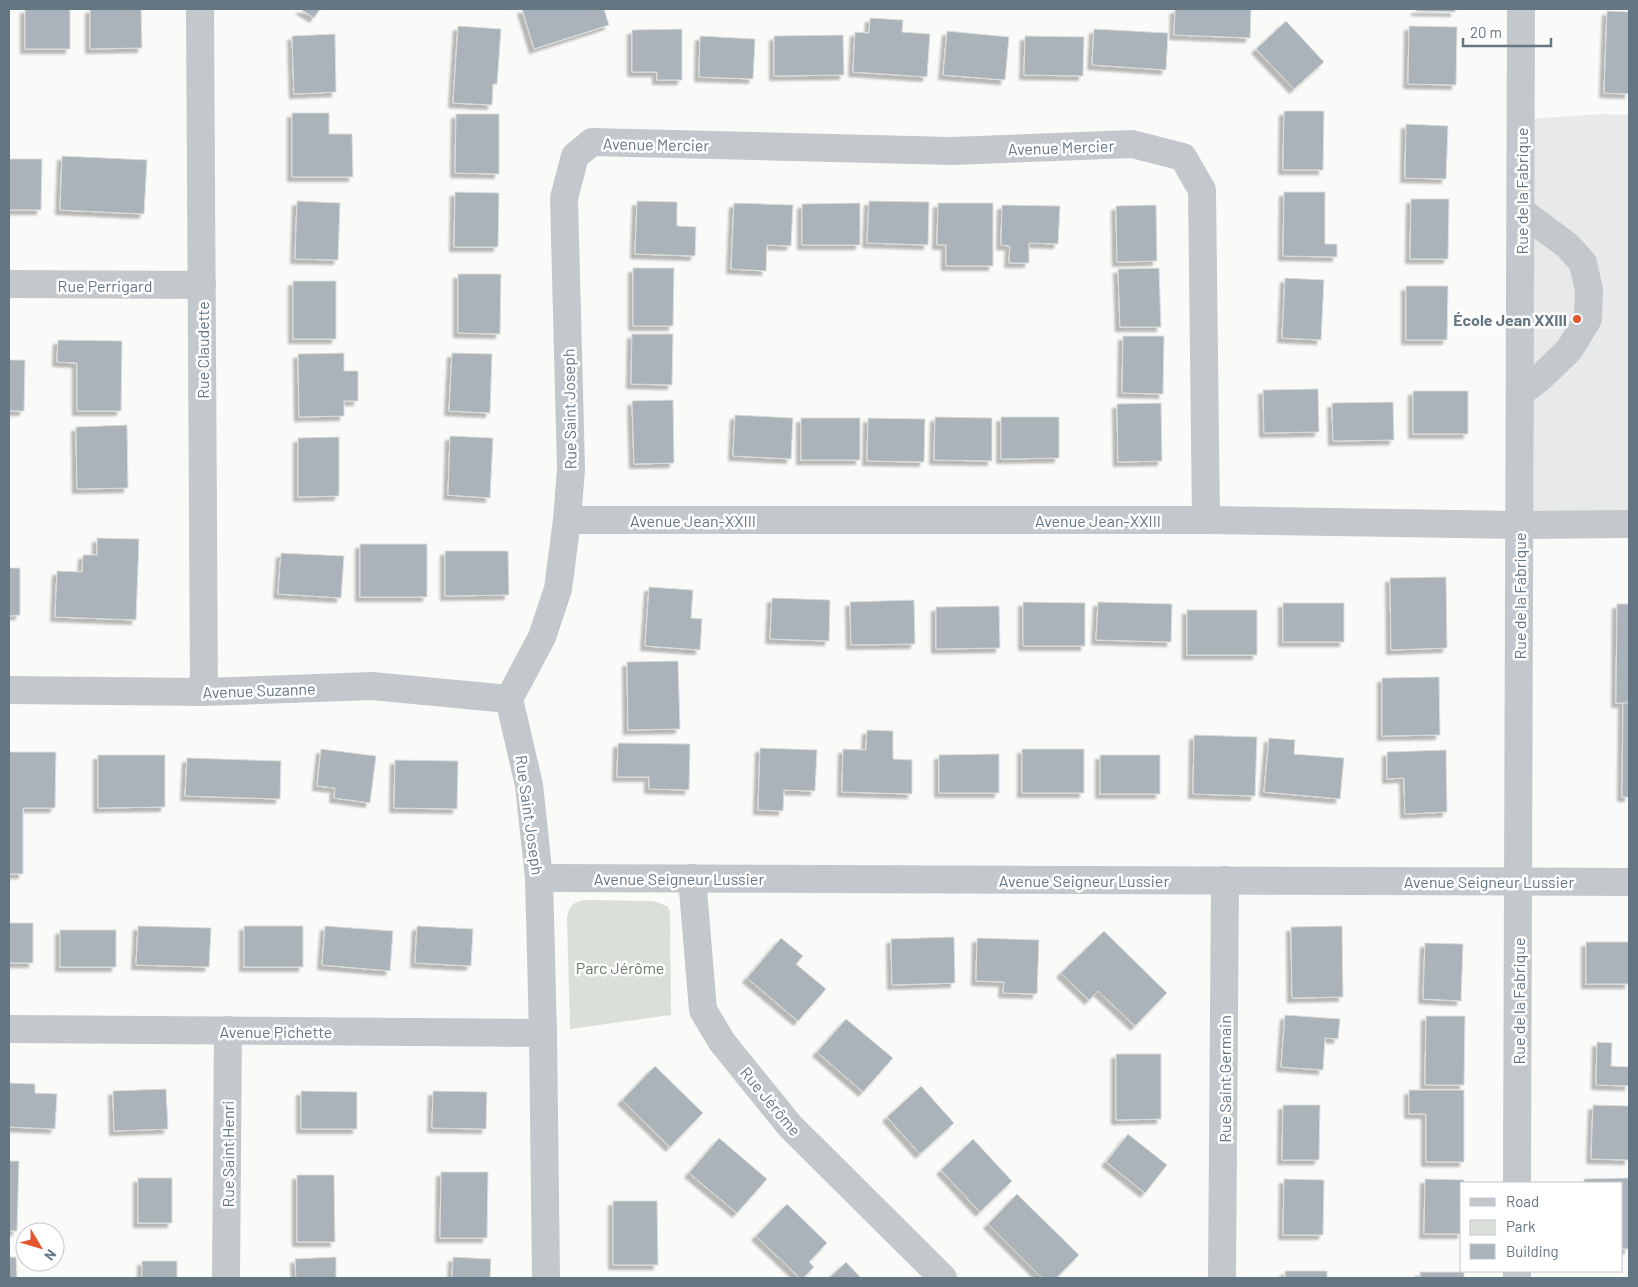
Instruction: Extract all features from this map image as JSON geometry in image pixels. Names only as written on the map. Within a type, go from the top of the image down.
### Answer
[{"type":"street","name":"Rue Claudette","points":[[200,9],[204,692]]},
{"type":"street","name":"Rue de la Fabrique","points":[[1517,1182],[1521,9]]},
{"type":"street","name":"Avenue Mercier","points":[[575,156],[592,142],[952,151],[1132,144],[1183,158],[1202,190],[1206,520]]},
{"type":"street","name":"Rue Saint Joseph","points":[[546,1278],[539,878],[529,785],[510,699],[542,637],[558,589],[567,520],[571,469],[564,198],[575,156]]},
{"type":"street","points":[[1520,393],[1540,378],[1569,350],[1588,319],[1589,290],[1583,263],[1568,246],[1521,211]]},
{"type":"street","name":"Rue Perrigard","points":[[9,284],[202,286]]},
{"type":"street","name":"Avenue Jean-XXIII","points":[[567,520],[1206,520],[1520,525],[1629,524]]},
{"type":"street","name":"Avenue Suzanne","points":[[9,690],[204,692],[372,686],[510,699]]},
{"type":"street","name":"Avenue Seigneur Lussier","points":[[539,878],[1629,882]]},
{"type":"street","name":"Rue Jérôme","points":[[692,878],[703,1010],[722,1042],[790,1126],[943,1278]]},
{"type":"street","name":"Rue Saint Germain","points":[[1222,1278],[1225,880]]},
{"type":"street","name":"Avenue Pichette","points":[[9,1029],[543,1033]]},
{"type":"street","name":"Rue Saint Henri","points":[[226,1278],[228,1030]]},
{"type":"shaded area","name":"École Jean XXIII","points":[[1603,114],[1629,115],[1629,519],[1521,520],[1529,119]]},
{"type":"green space","name":"Parc Jérôme","points":[[586,900],[653,901],[667,906],[670,912],[671,1015],[570,1029],[567,917],[573,905]]},
{"type":"building","points":[[25,9],[70,9],[70,49],[25,49]]},
{"type":"building","points":[[90,9],[141,9],[142,48],[90,49]]},
{"type":"building","points":[[300,9],[320,9],[314,18]]},
{"type":"building","points":[[522,9],[604,9],[609,25],[534,49]]},
{"type":"building","points":[[1175,9],[1251,9],[1250,38],[1174,35]]},
{"type":"building","points":[[1416,9],[1455,9],[1455,12],[1416,11]]},
{"type":"building","points":[[1607,11],[1629,12],[1629,94],[1604,93]]},
{"type":"building","points":[[870,18],[903,20],[902,32],[930,34],[927,77],[853,72],[855,32],[869,33]]},
{"type":"building","points":[[1286,21],[1324,62],[1294,89],[1256,49]]},
{"type":"building","points":[[458,26],[501,29],[497,84],[493,84],[492,105],[453,103]]},
{"type":"building","points":[[1409,26],[1457,27],[1456,85],[1408,84]]},
{"type":"building","points":[[682,29],[682,80],[657,80],[657,72],[632,72],[632,30]]},
{"type":"building","points":[[1094,29],[1168,33],[1166,70],[1092,65]]},
{"type":"building","points":[[947,31],[1009,37],[1005,80],[943,75]]},
{"type":"building","points":[[335,34],[336,92],[294,94],[292,36]]},
{"type":"building","points":[[843,35],[844,75],[774,76],[774,36]]},
{"type":"building","points":[[700,36],[755,39],[753,79],[699,77]]},
{"type":"building","points":[[1025,36],[1084,37],[1083,76],[1024,75]]},
{"type":"building","points":[[1284,111],[1324,111],[1323,170],[1283,170]]},
{"type":"building","points":[[292,113],[329,113],[329,134],[352,134],[353,177],[292,177]]},
{"type":"building","points":[[456,114],[499,114],[499,174],[455,173]]},
{"type":"building","points":[[1406,124],[1448,126],[1446,179],[1405,178]]},
{"type":"building","points":[[62,156],[147,160],[144,214],[60,210]]},
{"type":"building","points":[[9,159],[42,159],[41,210],[9,210]]},
{"type":"building","points":[[455,192],[499,193],[498,247],[454,247]]},
{"type":"building","points":[[1284,192],[1325,192],[1325,244],[1337,244],[1337,257],[1283,256]]},
{"type":"building","points":[[1411,199],[1449,199],[1448,259],[1410,259]]},
{"type":"building","points":[[297,201],[340,203],[338,260],[295,259]]},
{"type":"building","points":[[637,201],[677,202],[677,226],[696,227],[695,256],[635,254]]},
{"type":"building","points":[[869,201],[929,202],[928,245],[867,243]]},
{"type":"building","points":[[734,203],[793,205],[791,246],[767,245],[766,271],[731,269]]},
{"type":"building","points":[[860,203],[860,245],[802,245],[802,204]]},
{"type":"building","points":[[938,203],[993,203],[993,266],[946,266],[946,245],[937,245]]},
{"type":"building","points":[[1002,205],[1060,206],[1058,244],[1029,243],[1029,263],[1009,263],[1010,246],[1001,245]]},
{"type":"building","points":[[1156,205],[1157,261],[1117,262],[1116,206]]},
{"type":"building","points":[[633,268],[674,268],[673,326],[633,326]]},
{"type":"building","points":[[1159,268],[1161,327],[1120,327],[1118,269]]},
{"type":"building","points":[[458,274],[501,274],[500,334],[458,333]]},
{"type":"building","points":[[1285,278],[1324,280],[1321,340],[1282,338]]},
{"type":"building","points":[[293,281],[336,281],[336,339],[293,339]]},
{"type":"building","points":[[1406,286],[1448,286],[1447,340],[1406,340]]},
{"type":"building","points":[[632,334],[673,334],[672,385],[631,384]]},
{"type":"building","points":[[1123,336],[1164,336],[1163,394],[1122,393]]},
{"type":"building","points":[[58,340],[122,341],[121,411],[77,411],[77,363],[57,362]]},
{"type":"building","points":[[344,353],[344,371],[358,371],[358,401],[344,401],[344,416],[299,417],[298,354]]},
{"type":"building","points":[[452,353],[492,354],[490,413],[449,411]]},
{"type":"building","points":[[9,360],[25,360],[24,411],[9,411]]},
{"type":"building","points":[[1318,389],[1319,432],[1264,433],[1263,390]]},
{"type":"building","points":[[1413,391],[1468,391],[1468,434],[1413,434]]},
{"type":"building","points":[[673,400],[674,463],[634,464],[632,401]]},
{"type":"building","points":[[1393,402],[1394,440],[1333,441],[1332,403]]},
{"type":"building","points":[[1161,403],[1162,461],[1118,462],[1117,404]]},
{"type":"building","points":[[735,415],[793,418],[791,459],[733,456]]},
{"type":"building","points":[[935,417],[992,418],[992,461],[934,460]]},
{"type":"building","points":[[1001,417],[1059,417],[1059,458],[1001,459]]},
{"type":"building","points":[[801,418],[860,418],[860,460],[801,460]]},
{"type":"building","points":[[868,418],[925,419],[924,462],[867,461]]},
{"type":"building","points":[[127,425],[128,488],[77,489],[76,427]]},
{"type":"building","points":[[450,436],[493,438],[490,498],[448,495]]},
{"type":"building","points":[[339,437],[339,496],[298,497],[298,438]]},
{"type":"building","points":[[97,538],[139,539],[136,620],[55,617],[57,571],[82,572],[83,555],[97,555]]},
{"type":"building","points":[[360,544],[427,544],[427,597],[360,597]]},
{"type":"building","points":[[445,551],[508,551],[509,595],[445,596]]},
{"type":"building","points":[[281,553],[344,556],[341,598],[278,594]]},
{"type":"building","points":[[9,568],[20,568],[20,615],[9,616]]},
{"type":"building","points":[[1446,577],[1447,648],[1391,650],[1390,578]]},
{"type":"building","points":[[649,587],[693,590],[691,618],[702,619],[700,650],[645,646]]},
{"type":"building","points":[[772,598],[830,600],[829,641],[770,639]]},
{"type":"building","points":[[914,600],[915,644],[851,645],[850,602]]},
{"type":"building","points":[[1023,602],[1085,603],[1085,646],[1023,646]]},
{"type":"building","points":[[1098,602],[1172,604],[1171,642],[1096,640]]},
{"type":"building","points":[[1283,603],[1344,603],[1344,642],[1283,642]]},
{"type":"building","points":[[1617,604],[1629,604],[1629,703],[1616,703]]},
{"type":"building","points":[[999,606],[1000,648],[936,649],[936,607]]},
{"type":"building","points":[[1187,610],[1257,610],[1257,655],[1187,655]]},
{"type":"building","points":[[678,661],[680,729],[628,730],[627,662]]},
{"type":"building","points":[[1439,677],[1440,735],[1382,736],[1382,678]]},
{"type":"building","points":[[1623,703],[1629,703],[1629,797],[1622,797]]},
{"type":"building","points":[[867,730],[893,731],[893,759],[912,760],[912,794],[842,792],[843,749],[866,750]]},
{"type":"building","points":[[1194,735],[1257,737],[1255,796],[1193,794]]},
{"type":"building","points":[[1269,738],[1295,740],[1294,754],[1344,758],[1340,799],[1264,792]]},
{"type":"building","points":[[618,743],[690,744],[689,790],[649,789],[649,777],[617,777]]},
{"type":"building","points":[[760,748],[817,750],[815,791],[784,790],[783,811],[758,810]]},
{"type":"building","points":[[321,749],[376,756],[370,803],[334,798],[335,788],[317,786]]},
{"type":"building","points":[[1022,749],[1084,749],[1084,793],[1022,793]]},
{"type":"building","points":[[1446,750],[1447,812],[1405,814],[1404,778],[1387,779],[1387,752]]},
{"type":"building","points":[[9,752],[56,752],[55,808],[23,808],[23,874],[9,874]]},
{"type":"building","points":[[999,754],[999,793],[939,793],[939,755]]},
{"type":"building","points":[[98,755],[165,755],[165,807],[98,808]]},
{"type":"building","points":[[1100,755],[1160,755],[1160,794],[1100,794]]},
{"type":"building","points":[[187,758],[281,761],[280,799],[185,796]]},
{"type":"building","points":[[395,760],[458,761],[457,809],[394,808]]},
{"type":"building","points":[[9,923],[33,923],[33,963],[9,963]]},
{"type":"building","points":[[138,926],[211,928],[209,967],[136,965]]},
{"type":"building","points":[[244,926],[303,926],[303,967],[244,967]]},
{"type":"building","points":[[325,926],[393,931],[390,971],[322,965]]},
{"type":"building","points":[[417,926],[473,929],[471,966],[415,963]]},
{"type":"building","points":[[1342,926],[1343,997],[1292,998],[1291,927]]},
{"type":"building","points":[[60,930],[116,930],[116,967],[60,967]]},
{"type":"building","points":[[1104,931],[1167,993],[1135,1026],[1098,991],[1089,1000],[1061,973]]},
{"type":"building","points":[[954,937],[955,983],[892,985],[891,939]]},
{"type":"building","points":[[781,938],[803,956],[796,964],[826,989],[798,1021],[747,978]]},
{"type":"building","points":[[977,938],[1039,940],[1037,994],[1003,993],[1004,982],[976,981]]},
{"type":"building","points":[[1586,942],[1629,942],[1629,984],[1586,984]]},
{"type":"building","points":[[1425,943],[1463,944],[1461,1001],[1423,999]]},
{"type":"building","points":[[1285,1015],[1340,1019],[1338,1039],[1325,1038],[1323,1070],[1281,1067]]},
{"type":"building","points":[[1426,1016],[1465,1016],[1464,1085],[1425,1085]]},
{"type":"building","points":[[846,1019],[893,1058],[863,1092],[817,1052]]},
{"type":"building","points":[[1597,1042],[1612,1043],[1611,1066],[1629,1067],[1629,1086],[1596,1085]]},
{"type":"building","points":[[1116,1054],[1161,1054],[1161,1119],[1116,1120]]},
{"type":"building","points":[[655,1066],[703,1113],[670,1147],[622,1100]]},
{"type":"building","points":[[9,1083],[35,1084],[35,1093],[57,1094],[55,1129],[9,1127]]},
{"type":"building","points":[[921,1086],[954,1123],[920,1154],[887,1117]]},
{"type":"building","points":[[166,1089],[168,1129],[114,1131],[113,1091]]},
{"type":"building","points":[[1409,1090],[1464,1090],[1464,1162],[1426,1162],[1426,1114],[1409,1114]]},
{"type":"building","points":[[301,1091],[357,1092],[357,1129],[301,1129]]},
{"type":"building","points":[[433,1091],[487,1092],[486,1129],[432,1128]]},
{"type":"building","points":[[1283,1105],[1320,1105],[1319,1160],[1282,1160]]},
{"type":"building","points":[[1593,1105],[1629,1106],[1629,1160],[1591,1159]]},
{"type":"building","points":[[1128,1134],[1167,1165],[1145,1193],[1106,1162]]},
{"type":"building","points":[[719,1138],[767,1179],[737,1213],[689,1173]]},
{"type":"building","points":[[973,1139],[1012,1181],[980,1212],[941,1170]]},
{"type":"building","points":[[9,1161],[19,1161],[17,1222],[15,1222],[15,1231],[9,1231]]},
{"type":"building","points":[[441,1172],[488,1172],[487,1238],[440,1238]]},
{"type":"building","points":[[297,1175],[334,1175],[335,1242],[297,1242]]},
{"type":"building","points":[[138,1178],[172,1178],[172,1223],[138,1223]]},
{"type":"building","points":[[1629,1178],[1629,1249],[1623,1249],[1623,1182],[1584,1182],[1584,1179]]},
{"type":"building","points":[[1284,1179],[1324,1180],[1323,1235],[1283,1235]]},
{"type":"building","points":[[1425,1179],[1464,1180],[1464,1182],[1460,1182],[1460,1234],[1424,1234]]},
{"type":"building","points":[[1017,1194],[1079,1255],[1056,1278],[1042,1278],[988,1224]]},
{"type":"building","points":[[613,1201],[657,1201],[658,1265],[613,1265]]},
{"type":"building","points":[[787,1204],[827,1243],[809,1262],[814,1267],[803,1278],[800,1278],[756,1236]]},
{"type":"building","points":[[9,1257],[15,1257],[17,1278],[9,1278]]},
{"type":"building","points":[[336,1257],[336,1278],[296,1278],[295,1259]]},
{"type":"building","points":[[453,1257],[491,1259],[490,1278],[452,1278]]},
{"type":"building","points":[[142,1261],[177,1261],[177,1278],[142,1278]]},
{"type":"building","points":[[846,1262],[861,1278],[829,1278]]},
{"type":"building","points":[[1285,1271],[1327,1271],[1327,1278],[1285,1278]]},
{"type":"building","points":[[1420,1272],[1464,1272],[1464,1278],[1420,1278]]},
{"type":"place","name":"École Jean XXIII","points":[[1577,319]]}]
